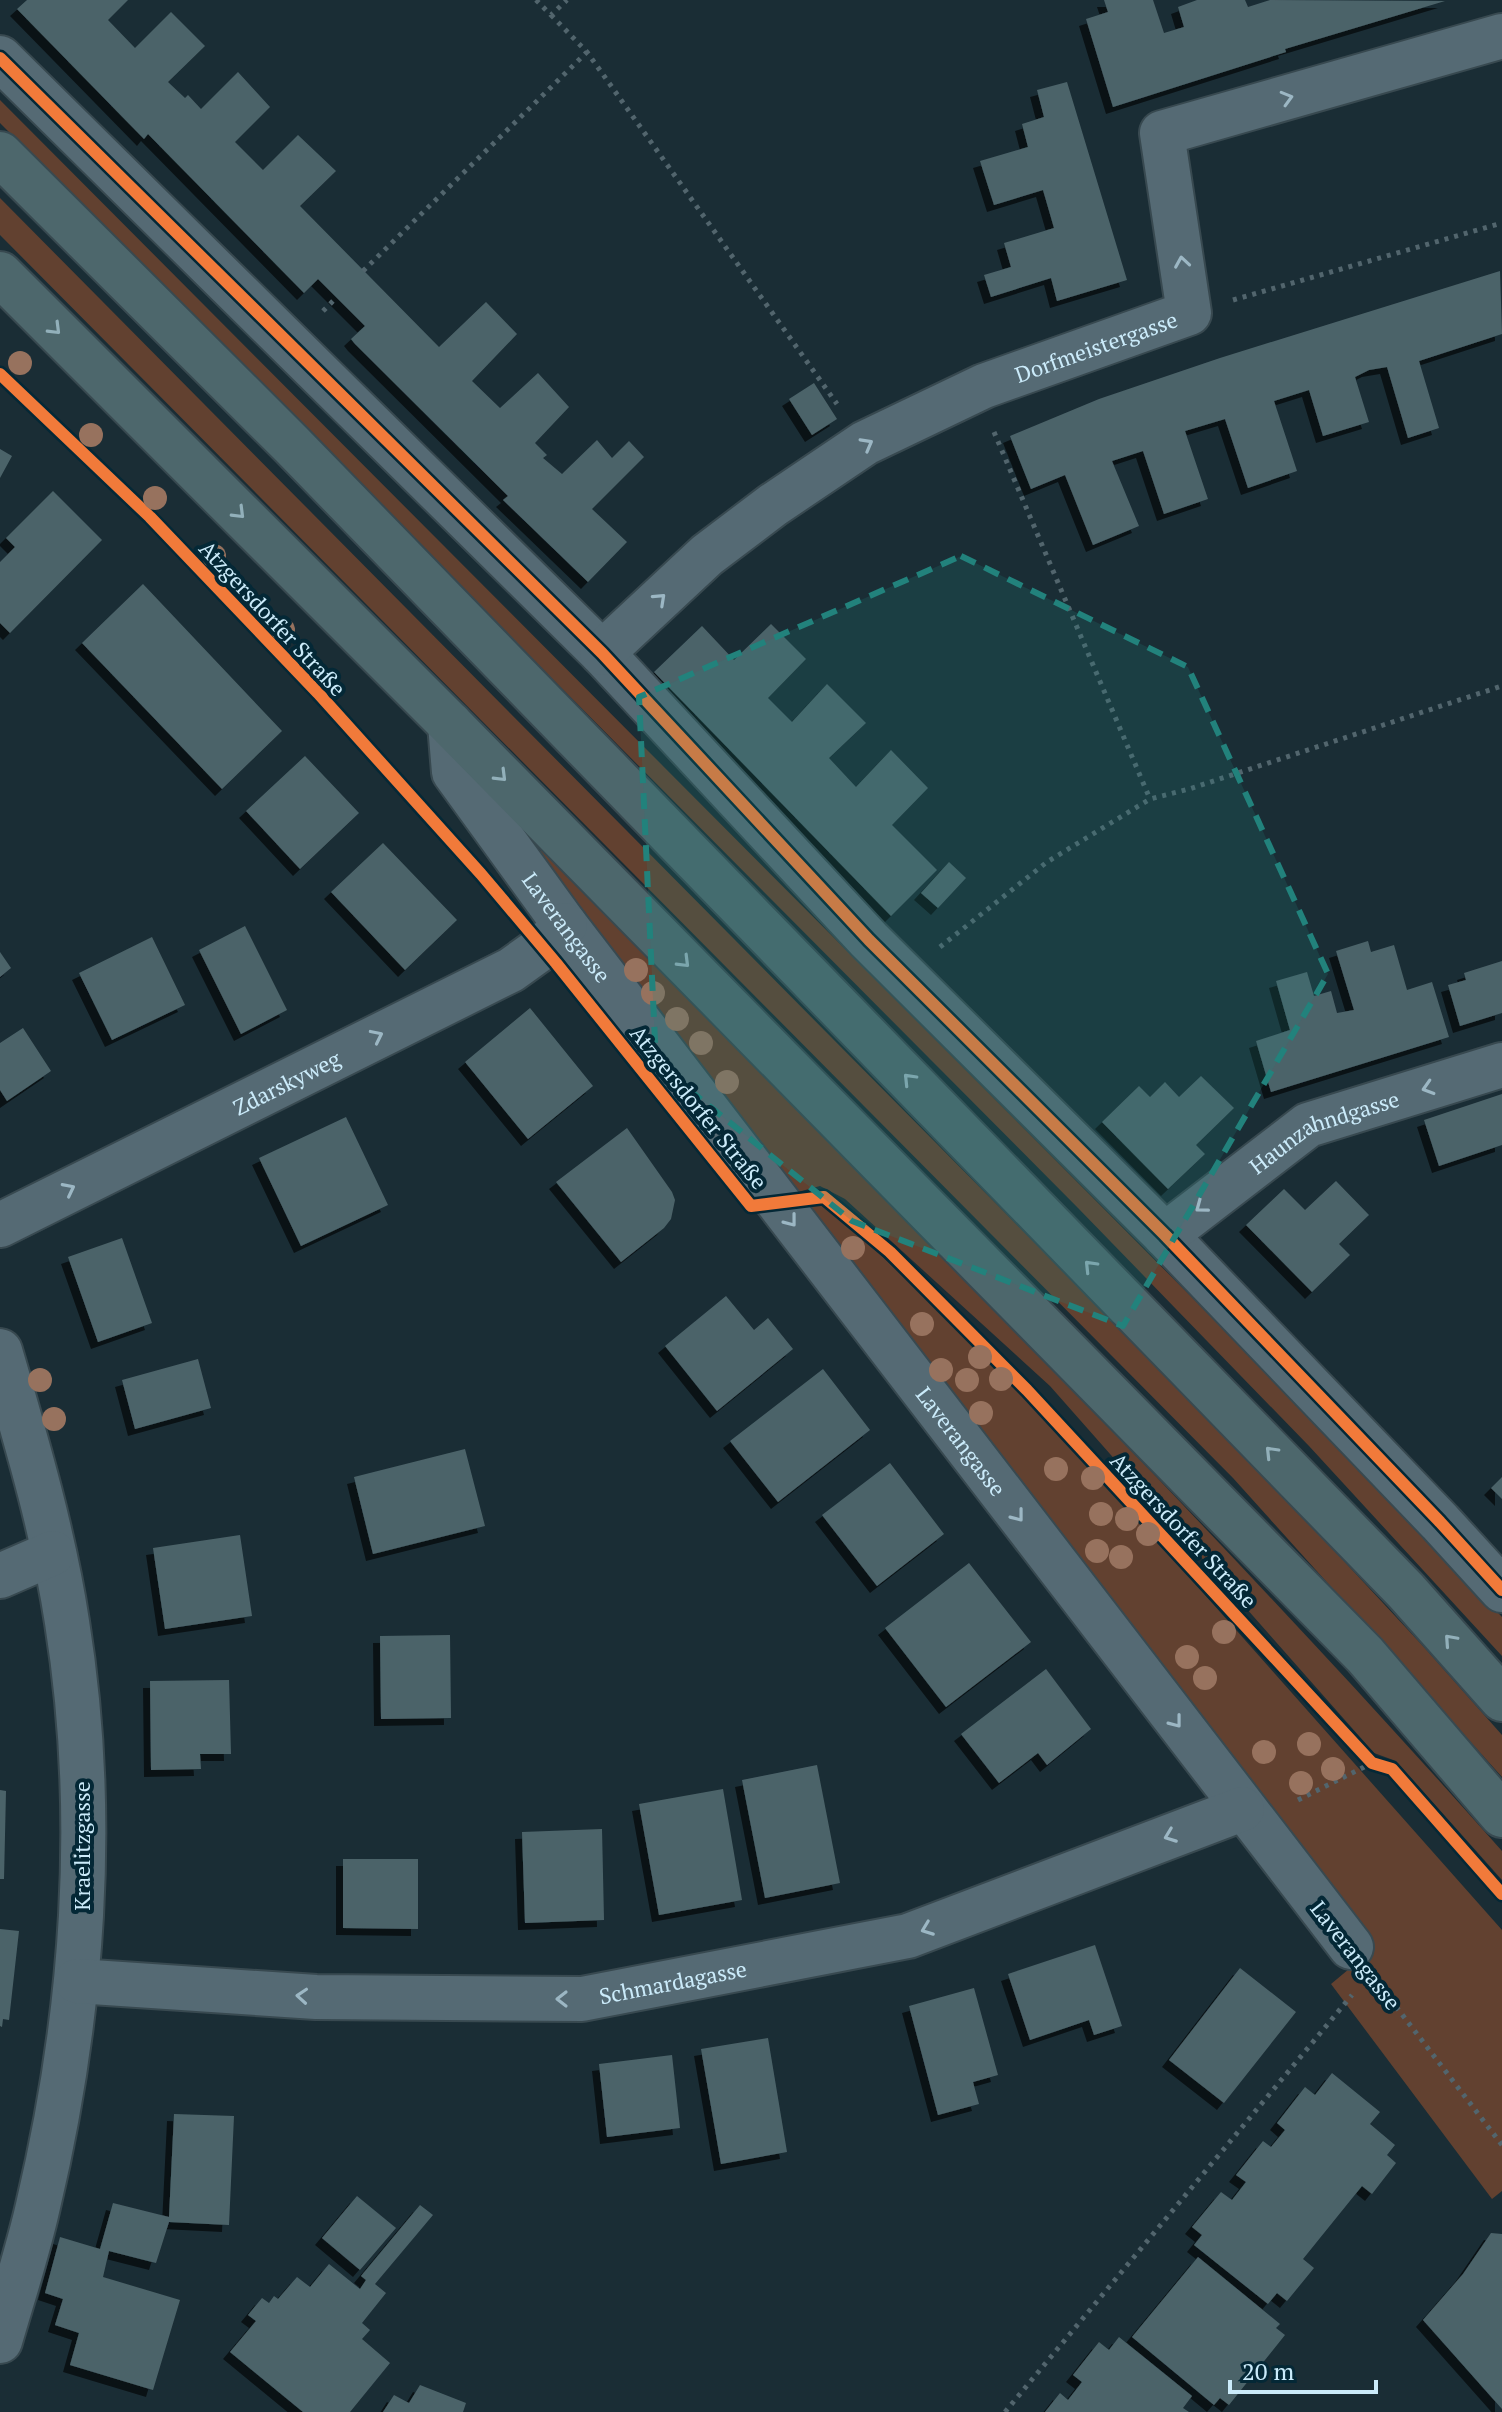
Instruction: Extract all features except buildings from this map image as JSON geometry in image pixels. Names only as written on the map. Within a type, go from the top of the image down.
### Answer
[{"type":"main road","points":[[0,154],[292,445],[1406,1591],[1502,1699]]},
{"type":"main road","name":"Atzgersdorfer Straße","points":[[0,274],[450,724],[1365,1655],[1502,1815]]},
{"type":"street","name":"Dorfmeistergasse","points":[[602,653],[707,555],[773,505],[865,443],[976,390],[1189,313],[1162,133],[1499,48]]},
{"type":"street","points":[[0,58],[602,653],[906,977],[1165,1235],[1502,1590]]},
{"type":"street","name":"Laverangasse","points":[[450,724],[454,772],[565,925],[1361,1960]]},
{"type":"street","name":"Zdarskyweg","points":[[0,1225],[511,970],[543,947],[565,925]]},
{"type":"street","name":"Haunzahndgasse","points":[[1165,1235],[1308,1125],[1502,1065]]},
{"type":"street","name":"Kraelitzgasse","points":[[0,1351],[38,1483],[67,1621],[77,1698],[83,1802],[82,1901],[77,1981],[67,2059],[38,2208],[0,2341]]},
{"type":"street","points":[[0,1576],[53,1553]]},
{"type":"street","name":"Schmardagasse","points":[[77,1981],[316,1997],[582,1999],[908,1936],[1248,1816]]},
{"type":"path","points":[[536,0],[587,52],[865,443]]},
{"type":"path","points":[[551,15],[567,0]]},
{"type":"path","points":[[363,271],[587,52]]},
{"type":"path","points":[[1189,313],[1502,223]]},
{"type":"path","points":[[976,390],[1150,799]]},
{"type":"path","points":[[906,977],[965,924],[1047,862],[1150,799],[1502,686]]},
{"type":"path","points":[[1248,1816],[1377,1764],[1362,1751]]},
{"type":"path","points":[[1005,2412],[1361,1960]]},
{"type":"highlighted area","points":[[961,556],[1188,667],[1328,974],[1123,1326],[852,1221],[656,1063],[639,697]]},
{"type":"shaded area","points":[[0,100],[1325,1431],[1502,1617],[1502,1656],[1309,1446],[1078,1208],[0,123]]},
{"type":"shaded area","points":[[0,198],[1249,1459],[1502,1735],[1502,1777],[1233,1478],[0,235]]},
{"type":"shaded area","points":[[541,850],[907,1220],[1268,1595],[1502,1851],[1502,1880],[1396,1761],[1374,1753],[1050,1386],[845,1199],[820,1186],[798,1192],[534,856]]},
{"type":"shaded area","points":[[785,1204],[829,1206],[1026,1393],[1502,1930],[1502,2191],[1492,2199],[1331,1984],[1367,1954]]},
{"type":"cycle path","points":[[0,58],[602,653],[869,940],[1165,1235],[1502,1590]]},
{"type":"cycle path","points":[[0,374],[150,517],[318,693],[481,874],[751,1206],[824,1197],[890,1252],[1027,1390],[1372,1763],[1392,1769],[1502,1894]]}]
